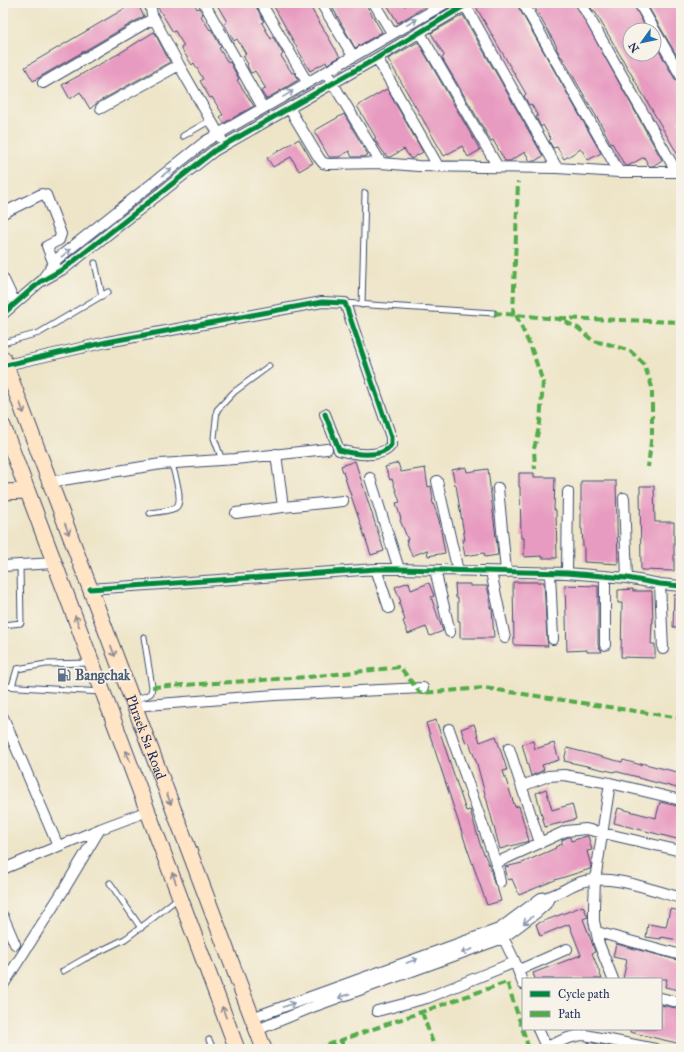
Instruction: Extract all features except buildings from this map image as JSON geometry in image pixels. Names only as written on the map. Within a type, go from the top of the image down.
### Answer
[{"type":"main road","name":"Phraek Sa Road","points":[[4,361],[264,1049]]},
{"type":"main road","name":"Phraek Sa Road","points":[[3,426],[238,1049]]},
{"type":"main road","points":[[3,492],[27,491]]},
{"type":"street","points":[[150,3],[154,18],[225,145]]},
{"type":"street","points":[[204,3],[264,108]]},
{"type":"street","points":[[261,3],[307,82]]},
{"type":"street","points":[[321,3],[353,56]]},
{"type":"street","points":[[374,3],[392,33]]},
{"type":"street","points":[[3,314],[40,282],[57,259],[206,141],[392,33],[434,6],[446,3]]},
{"type":"street","points":[[523,3],[619,172]]},
{"type":"street","points":[[290,108],[323,162],[328,164],[381,163],[418,166],[556,168],[619,172],[678,172],[581,3]]},
{"type":"street","points":[[639,3],[681,76]]},
{"type":"street","points":[[40,282],[65,268],[214,151],[420,33],[466,4],[556,168]]},
{"type":"street","points":[[43,83],[154,18]]},
{"type":"street","points":[[420,33],[498,167]]},
{"type":"street","points":[[377,58],[438,166]]},
{"type":"street","points":[[101,108],[179,65]]},
{"type":"street","points":[[326,72],[381,163]]},
{"type":"street","points":[[3,213],[42,194],[46,195],[61,234],[59,240],[47,246],[54,264]]},
{"type":"street","points":[[139,194],[147,204]]},
{"type":"street","points":[[3,278],[16,303]]},
{"type":"street","points":[[4,361],[322,302],[345,303],[391,437],[391,445],[384,451],[375,454],[355,454],[339,450],[325,414]]},
{"type":"street","points":[[50,482],[160,464],[222,460],[327,449]]},
{"type":"street","points":[[276,454],[283,507]]},
{"type":"street","points":[[370,478],[398,569]]},
{"type":"street","points":[[437,481],[458,571]]},
{"type":"street","points":[[498,488],[506,571]]},
{"type":"street","points":[[567,573],[568,492]]},
{"type":"street","points":[[624,498],[627,578]]},
{"type":"street","points":[[236,513],[343,501]]},
{"type":"street","points":[[3,566],[55,563]]},
{"type":"street","points":[[90,589],[398,569],[567,573],[627,578],[681,586]]},
{"type":"street","points":[[376,570],[389,608]]},
{"type":"street","points":[[435,570],[450,632]]},
{"type":"street","points":[[491,572],[505,638]]},
{"type":"street","points":[[550,573],[554,639]]},
{"type":"street","points":[[605,576],[605,645]]},
{"type":"street","points":[[660,584],[663,650]]},
{"type":"street","points":[[133,703],[423,688]]},
{"type":"street","points":[[3,717],[58,846]]},
{"type":"street","points":[[449,729],[496,863],[500,882]]},
{"type":"street","points":[[509,748],[540,843]]},
{"type":"street","points":[[522,786],[548,776],[564,775],[610,783],[681,800]]},
{"type":"street","points":[[610,783],[595,880],[594,921],[599,944],[613,978]]},
{"type":"street","points":[[3,869],[148,811]]},
{"type":"street","points":[[3,985],[64,891],[100,829]]},
{"type":"street","points":[[496,863],[566,831],[586,829],[681,852]]},
{"type":"street","points":[[255,1024],[501,934],[536,914],[546,904],[549,898],[581,882],[595,880],[619,881],[681,898]]},
{"type":"street","points":[[3,916],[15,944]]},
{"type":"street","points":[[597,932],[681,955]]},
{"type":"street","points":[[501,934],[517,966],[522,981]]},
{"type":"street","points":[[377,1011],[427,998],[567,949]]},
{"type":"street","points":[[662,998],[681,1003]]},
{"type":"street","points":[[538,1030],[546,1048],[564,1039],[578,1035],[585,1035],[649,1048]]},
{"type":"lane","points":[[183,136],[211,120]]},
{"type":"lane","points":[[362,304],[365,193]]},
{"type":"lane","points":[[95,262],[102,296]]},
{"type":"lane","points":[[3,342],[39,333],[108,292]]},
{"type":"lane","points":[[345,303],[494,313]]},
{"type":"lane","points":[[222,460],[214,438],[217,410],[234,392],[269,366]]},
{"type":"lane","points":[[150,513],[175,508],[179,505],[180,499],[172,464]]},
{"type":"lane","points":[[3,624],[21,623],[20,565]]},
{"type":"lane","points":[[133,703],[151,693],[152,687],[144,637]]},
{"type":"lane","points":[[12,686],[17,669],[46,664],[93,663]]},
{"type":"lane","points":[[3,686],[104,692]]},
{"type":"lane","points":[[110,883],[141,928]]},
{"type":"lane","points":[[63,971],[125,939],[180,896]]},
{"type":"lane","points":[[209,1040],[212,1049]]},
{"type":"marked path","points":[[513,315],[518,182]]},
{"type":"marked path","points":[[494,313],[559,319],[578,328],[593,341],[630,351],[644,364],[652,387],[652,433],[648,467]]},
{"type":"marked path","points":[[516,315],[532,350],[543,382],[540,423],[534,449],[535,469]]},
{"type":"marked path","points":[[559,318],[681,322]]},
{"type":"marked path","points":[[152,687],[309,677],[400,667],[420,693],[484,688],[681,718]]},
{"type":"marked path","points":[[316,1049],[507,982],[522,1028]]},
{"type":"marked path","points":[[422,1012],[435,1049]]},
{"type":"marked path","points":[[523,1030],[529,1049]]},
{"type":"marked path","points":[[341,1040],[344,1049]]},
{"type":"cycle path","points":[[3,314],[40,282],[65,268],[214,151],[377,58],[469,3]]},
{"type":"cycle path","points":[[6,365],[107,342],[322,302],[345,303],[391,437],[391,445],[387,449],[374,454],[359,454],[339,450],[325,414]]},
{"type":"cycle path","points":[[90,589],[376,569],[567,573],[627,578],[681,586]]},
{"type":"place","name":"Bangchak","points":[[64,675]]}]
